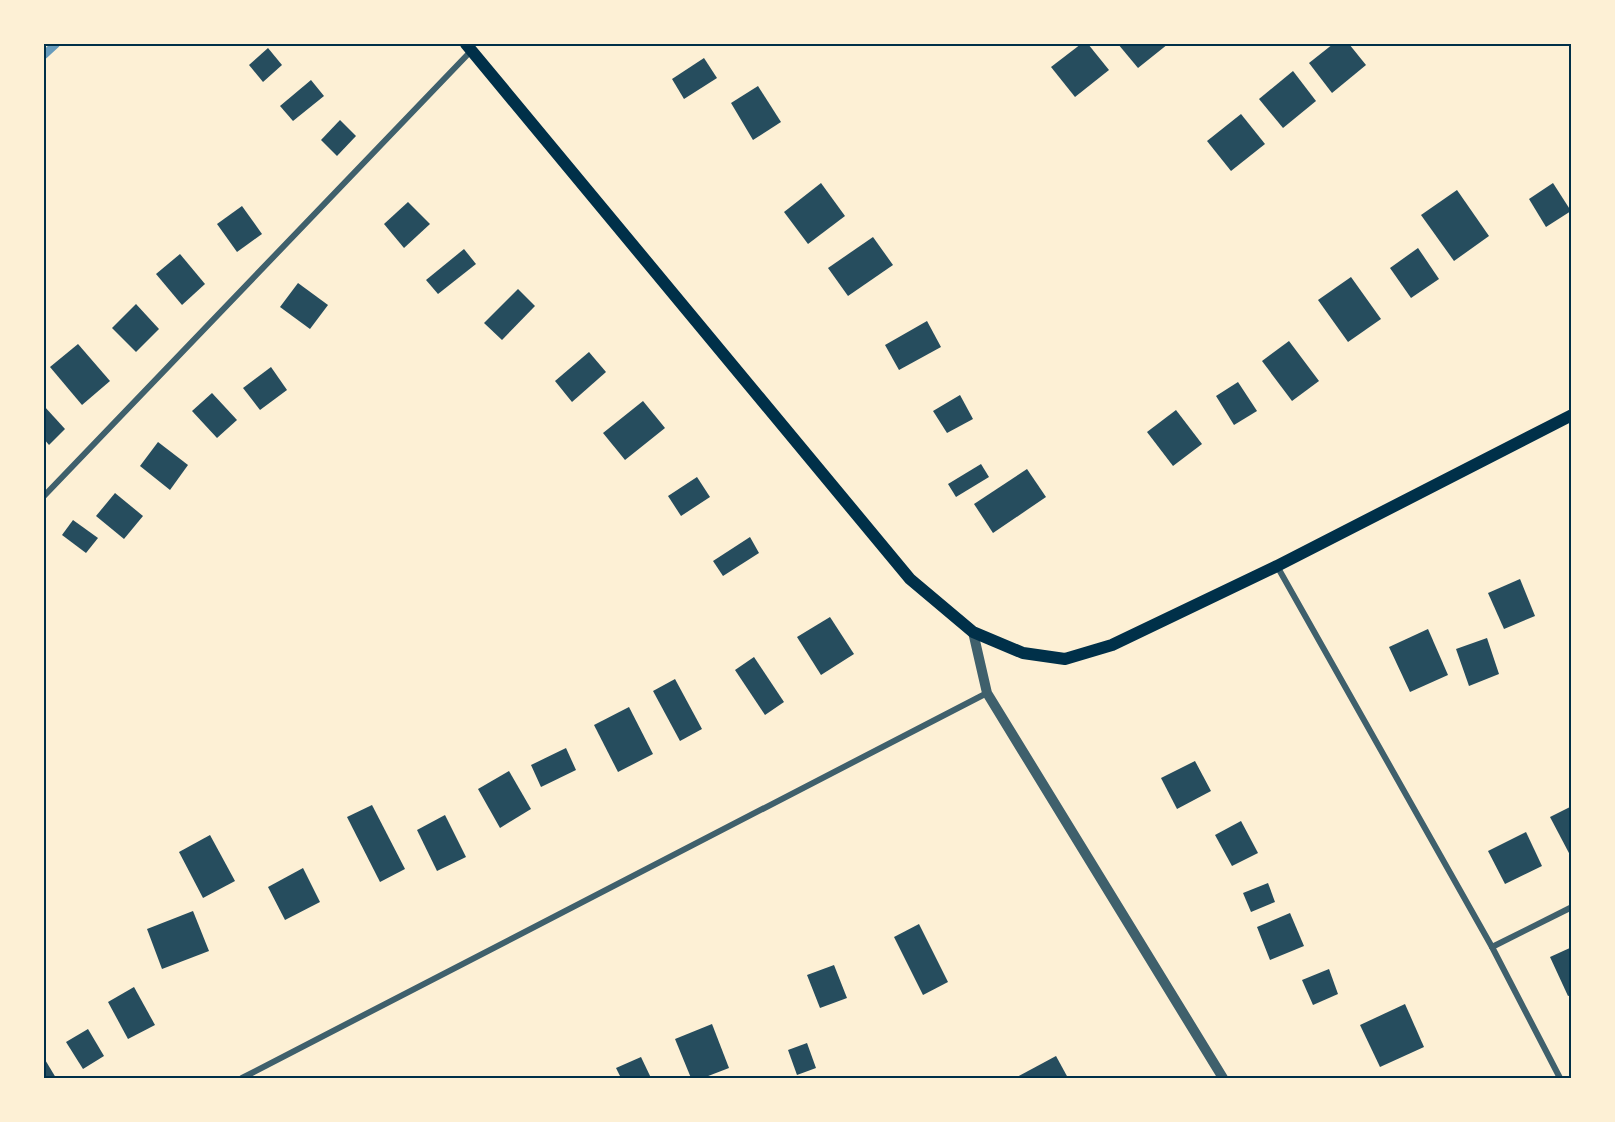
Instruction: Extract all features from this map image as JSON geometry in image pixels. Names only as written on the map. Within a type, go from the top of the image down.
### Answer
[{"type":"main road","points":[[469,47],[910,579],[973,632],[1023,653],[1065,659],[1112,645],[1277,566],[1572,415]]},
{"type":"street","points":[[44,496],[469,47]]},
{"type":"street","points":[[1277,566],[1492,947],[1560,1078]]},
{"type":"street","points":[[973,632],[987,693],[1223,1078]]},
{"type":"street","points":[[242,1078],[987,693]]},
{"type":"street","points":[[1492,947],[1572,907]]},
{"type":"building","points":[[1081,44],[1088,44],[1109,70],[1075,97],[1051,67]]},
{"type":"building","points":[[1118,44],[1168,44],[1138,68]]},
{"type":"building","points":[[1333,44],[1349,44],[1366,65],[1332,93],[1309,63]]},
{"type":"building","points":[[268,48],[282,65],[263,82],[249,65]]},
{"type":"building","points":[[704,58],[717,78],[684,99],[672,79]]},
{"type":"building","points":[[1293,71],[1316,101],[1283,128],[1259,99]]},
{"type":"building","points":[[311,80],[324,96],[293,121],[280,106]]},
{"type":"building","points":[[758,86],[781,122],[753,140],[731,103]]},
{"type":"building","points":[[1241,114],[1265,144],[1231,171],[1207,141]]},
{"type":"building","points":[[340,120],[356,136],[337,156],[321,140]]},
{"type":"building","points":[[821,183],[845,216],[808,244],[784,212]]},
{"type":"building","points":[[1553,183],[1571,211],[1546,227],[1529,199]]},
{"type":"building","points":[[1457,190],[1489,236],[1454,261],[1421,215]]},
{"type":"building","points":[[408,202],[430,224],[404,248],[384,224]]},
{"type":"building","points":[[242,206],[262,234],[237,252],[217,224]]},
{"type":"building","points":[[873,237],[893,265],[848,296],[828,268]]},
{"type":"building","points":[[1418,248],[1439,279],[1411,298],[1390,268]]},
{"type":"building","points":[[464,249],[476,264],[438,294],[426,280]]},
{"type":"building","points":[[180,254],[205,284],[182,305],[156,274]]},
{"type":"building","points":[[1351,277],[1381,319],[1348,342],[1318,300]]},
{"type":"building","points":[[298,283],[328,305],[310,329],[280,307]]},
{"type":"building","points":[[518,289],[535,306],[502,340],[484,323]]},
{"type":"building","points":[[136,304],[159,329],[136,352],[112,328]]},
{"type":"building","points":[[927,321],[941,347],[899,370],[885,345]]},
{"type":"building","points":[[1289,341],[1319,381],[1292,401],[1262,361]]},
{"type":"building","points":[[78,344],[110,381],[82,405],[50,367]]},
{"type":"building","points":[[589,352],[606,372],[572,402],[555,381]]},
{"type":"building","points":[[271,367],[287,390],[260,410],[243,388]]},
{"type":"building","points":[[1238,382],[1257,411],[1234,425],[1216,396]]},
{"type":"building","points":[[212,393],[237,420],[217,438],[192,411]]},
{"type":"building","points":[[960,395],[973,419],[947,433],[933,411]]},
{"type":"building","points":[[643,401],[665,428],[625,460],[603,433]]},
{"type":"building","points":[[44,406],[65,429],[49,445],[44,439]]},
{"type":"building","points":[[1176,410],[1202,444],[1173,466],[1147,432]]},
{"type":"building","points":[[158,442],[188,465],[170,490],[140,466]]},
{"type":"building","points":[[981,464],[989,477],[956,497],[948,484]]},
{"type":"building","points":[[1027,469],[1046,497],[993,533],[974,504]]},
{"type":"building","points":[[697,477],[710,497],[681,516],[668,496]]},
{"type":"building","points":[[115,493],[143,516],[124,539],[96,516]]},
{"type":"building","points":[[73,520],[98,538],[86,553],[62,535]]},
{"type":"building","points":[[750,537],[759,553],[723,576],[713,561]]},
{"type":"building","points":[[1520,579],[1535,616],[1504,629],[1488,593]]},
{"type":"building","points":[[830,617],[854,654],[821,675],[797,637]]},
{"type":"building","points":[[1428,629],[1448,675],[1410,692],[1389,647]]},
{"type":"building","points":[[1487,638],[1499,674],[1469,686],[1456,649]]},
{"type":"building","points":[[754,657],[784,702],[765,715],[735,670]]},
{"type":"building","points":[[675,679],[702,729],[680,741],[653,691]]},
{"type":"building","points":[[629,707],[653,754],[618,772],[594,725]]},
{"type":"building","points":[[566,748],[576,770],[541,787],[531,765]]},
{"type":"building","points":[[1195,761],[1211,791],[1177,809],[1161,778]]},
{"type":"building","points":[[509,771],[531,809],[500,828],[478,789]]},
{"type":"building","points":[[372,805],[405,869],[380,882],[347,817]]},
{"type":"building","points":[[1572,806],[1572,854],[1570,855],[1550,817]]},
{"type":"building","points":[[445,815],[466,857],[437,871],[417,830]]},
{"type":"building","points":[[1241,821],[1258,853],[1232,866],[1215,835]]},
{"type":"building","points":[[1526,832],[1542,866],[1505,884],[1488,851]]},
{"type":"building","points":[[210,835],[235,881],[203,898],[179,852]]},
{"type":"building","points":[[303,868],[320,902],[285,920],[268,887]]},
{"type":"building","points":[[1268,883],[1275,902],[1251,912],[1243,893]]},
{"type":"building","points":[[193,911],[209,951],[162,969],[147,929]]},
{"type":"building","points":[[1290,913],[1304,946],[1270,960],[1257,927]]},
{"type":"building","points":[[919,924],[948,982],[923,995],[894,937]]},
{"type":"building","points":[[1572,947],[1572,995],[1568,996],[1550,957]]},
{"type":"building","points":[[834,965],[847,998],[820,1008],[807,975]]},
{"type":"building","points":[[1329,969],[1338,994],[1313,1005],[1302,980]]},
{"type":"building","points":[[134,987],[155,1025],[128,1039],[108,1002]]},
{"type":"building","points":[[1405,1004],[1424,1047],[1380,1067],[1360,1025]]},
{"type":"building","points":[[712,1024],[729,1068],[703,1078],[691,1078],[675,1039]]},
{"type":"building","points":[[88,1029],[104,1056],[83,1069],[66,1042]]},
{"type":"building","points":[[807,1043],[816,1068],[797,1075],[788,1050]]},
{"type":"building","points":[[1056,1056],[1068,1078],[1015,1078]]},
{"type":"building","points":[[641,1057],[651,1078],[621,1078],[616,1068]]},
{"type":"building","points":[[44,1058],[56,1078],[44,1078]]},
{"type":"waterway","points":[[44,55],[56,44]]}]
